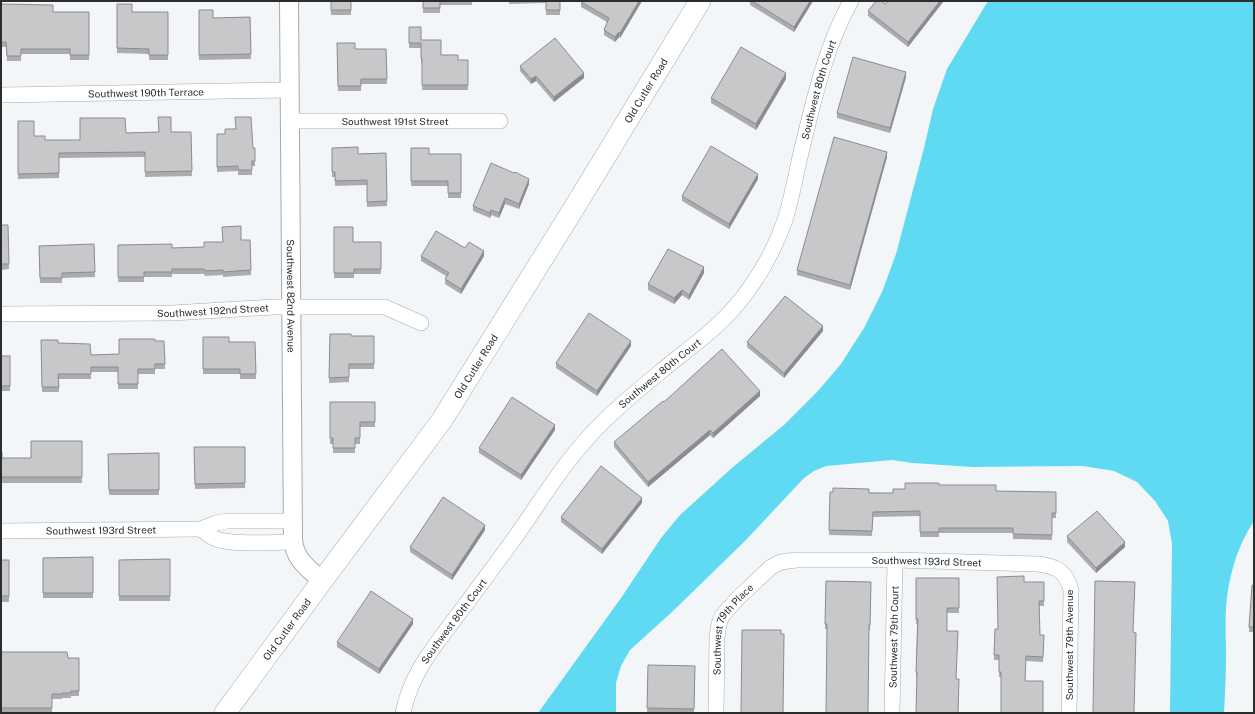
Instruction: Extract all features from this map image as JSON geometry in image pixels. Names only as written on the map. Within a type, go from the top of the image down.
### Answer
[{"type":"main road","name":"Old Cutler Road","points":[[225,713],[442,420],[579,200],[700,1]]},
{"type":"street","name":"Southwest 82nd Avenue","points":[[289,1],[293,542],[298,558],[322,581]]},
{"type":"street","name":"Southwest 80th Court","points":[[403,713],[410,686],[423,662],[515,538],[555,477],[569,459],[594,431],[627,400],[722,322],[739,303],[755,279],[774,246],[784,221],[795,184],[811,114],[828,52],[839,24],[851,1]]},
{"type":"street","name":"Southwest 190th Terrace","points":[[1,95],[290,90]]},
{"type":"street","name":"Southwest 191st Street","points":[[290,121],[500,121]]},
{"type":"street","name":"Southwest 192nd Street","points":[[1,314],[172,313],[274,307],[385,307],[421,323]]},
{"type":"street","points":[[239,521],[240,543]]},
{"type":"street","name":"Southwest 193rd Street","points":[[1,531],[201,529],[216,522],[293,521]]},
{"type":"street","points":[[201,529],[215,539],[224,542],[293,542]]},
{"type":"street","name":"Southwest 193rd Street","points":[[781,562],[796,560],[895,560],[1038,564],[1057,569],[1064,574],[1066,578]]},
{"type":"street","name":"Southwest 79th Court","points":[[892,713],[895,560]]},
{"type":"street","name":"Southwest 79th Place","points":[[716,713],[717,637],[720,621],[727,610],[743,594],[767,571],[781,562]]},
{"type":"street","name":"Southwest 79th Avenue","points":[[1066,578],[1071,593],[1069,713]]},
{"type":"water","points":[[988,1],[1254,1],[1254,521],[1243,541],[1234,563],[1227,597],[1224,713],[1170,713],[1172,544],[1168,521],[1155,501],[1137,482],[1114,471],[1083,466],[973,467],[892,460],[826,466],[814,471],[804,478],[745,541],[672,612],[630,650],[621,666],[616,683],[616,713],[538,713],[621,598],[661,538],[680,515],[733,467],[784,425],[817,392],[841,364],[864,328],[882,292],[896,254],[933,109],[947,69]]},
{"type":"building","points":[[331,1],[351,1],[351,10],[331,10]]},
{"type":"building","points":[[423,1],[440,1],[440,8],[423,8]]},
{"type":"building","points":[[546,1],[560,1],[560,10],[546,10]]},
{"type":"building","points":[[639,1],[620,33],[619,32],[615,37],[604,30],[609,18],[581,2]]},
{"type":"building","points":[[752,1],[810,1],[794,27]]},
{"type":"building","points":[[876,1],[881,1],[885,4],[888,1],[940,1],[908,42],[868,11]]},
{"type":"building","points":[[1,4],[53,5],[53,12],[89,12],[89,55],[70,55],[70,49],[21,49],[21,56],[7,56],[6,42],[1,42]]},
{"type":"building","points":[[117,4],[132,4],[132,12],[168,12],[168,55],[149,55],[149,49],[117,48]]},
{"type":"building","points":[[199,10],[213,10],[213,18],[250,17],[251,54],[199,55]]},
{"type":"building","points":[[409,27],[421,27],[421,40],[441,40],[441,55],[458,55],[458,60],[468,60],[468,85],[422,85],[421,43],[409,43]]},
{"type":"building","points":[[555,38],[584,73],[554,97],[536,76],[531,79],[520,66]]},
{"type":"building","points":[[337,43],[355,43],[355,49],[386,49],[387,79],[361,79],[361,86],[338,86]]},
{"type":"building","points":[[741,47],[786,73],[756,124],[711,98]]},
{"type":"building","points":[[853,57],[906,72],[890,128],[837,113]]},
{"type":"building","points":[[158,117],[171,117],[171,132],[191,132],[192,171],[145,172],[145,152],[59,153],[59,173],[18,174],[18,121],[34,121],[34,136],[45,136],[45,140],[80,140],[80,118],[125,118],[126,133],[159,132]]},
{"type":"building","points":[[235,117],[251,117],[253,148],[255,148],[255,161],[252,161],[252,170],[238,170],[238,166],[217,167],[217,134],[225,134],[225,129],[236,129]]},
{"type":"building","points":[[834,137],[887,152],[850,285],[797,270]]},
{"type":"building","points":[[711,146],[758,174],[729,224],[682,196]]},
{"type":"building","points":[[358,147],[358,154],[386,153],[387,201],[367,202],[367,180],[335,181],[335,172],[332,172],[332,148]]},
{"type":"building","points":[[411,148],[429,148],[429,154],[461,154],[461,193],[448,193],[448,181],[411,181]]},
{"type":"building","points":[[491,163],[529,179],[519,204],[505,198],[499,213],[491,210],[490,213],[473,206]]},
{"type":"building","points":[[1,225],[8,225],[9,264],[1,264]]},
{"type":"building","points":[[241,226],[241,240],[250,240],[251,270],[223,272],[223,270],[205,271],[204,269],[172,269],[172,272],[144,272],[144,277],[118,277],[118,245],[172,244],[172,248],[204,247],[204,242],[223,242],[222,227]]},
{"type":"building","points":[[334,227],[353,227],[353,242],[381,242],[381,269],[354,269],[354,273],[334,273]]},
{"type":"building","points":[[436,231],[465,248],[469,242],[484,251],[461,289],[445,279],[449,273],[421,256]]},
{"type":"building","points":[[94,244],[95,272],[62,273],[62,278],[40,278],[39,246]]},
{"type":"building","points":[[668,249],[704,267],[689,295],[682,290],[674,298],[648,284]]},
{"type":"building","points":[[785,296],[823,326],[784,373],[747,342]]},
{"type":"building","points":[[589,313],[631,341],[597,391],[556,363]]},
{"type":"building","points":[[330,334],[374,336],[374,364],[349,364],[349,377],[329,378]]},
{"type":"building","points":[[203,337],[229,337],[229,342],[255,342],[256,374],[240,374],[240,369],[203,369]]},
{"type":"building","points":[[119,339],[155,339],[155,341],[164,341],[165,364],[155,364],[155,369],[138,369],[138,384],[118,384],[118,367],[91,367],[91,374],[58,374],[59,387],[42,387],[41,340],[58,340],[58,343],[90,344],[91,355],[119,354]]},
{"type":"building","points":[[722,349],[760,391],[713,433],[710,430],[648,482],[614,442],[663,401],[664,402]]},
{"type":"building","points":[[1,356],[10,356],[10,386],[1,386]]},
{"type":"building","points":[[512,397],[555,425],[521,475],[479,448]]},
{"type":"building","points":[[330,402],[375,402],[375,422],[360,422],[360,438],[355,438],[355,448],[333,448],[333,438],[330,438]]},
{"type":"building","points":[[31,441],[82,441],[82,477],[2,477],[1,479],[1,452],[2,458],[31,458]]},
{"type":"building","points":[[194,447],[245,447],[245,483],[195,484]]},
{"type":"building","points":[[159,453],[159,490],[109,490],[108,454]]},
{"type":"building","points":[[601,466],[642,498],[602,549],[561,517]]},
{"type":"building","points":[[905,483],[939,483],[939,485],[996,485],[996,491],[1056,492],[1056,513],[1052,513],[1052,535],[1013,534],[1013,528],[939,528],[939,532],[920,532],[920,511],[873,512],[872,531],[829,530],[830,492],[833,492],[833,488],[869,489],[869,493],[893,493],[893,489],[905,489]]},
{"type":"building","points":[[443,497],[485,525],[452,575],[410,547]]},
{"type":"building","points":[[1097,511],[1125,542],[1096,568],[1067,536]]},
{"type":"building","points":[[93,557],[93,593],[43,593],[43,558]]},
{"type":"building","points":[[170,559],[170,596],[119,596],[119,560]]},
{"type":"building","points":[[1,560],[9,560],[9,596],[1,596]]},
{"type":"building","points":[[1024,576],[1024,582],[1044,582],[1044,601],[1039,601],[1040,635],[1044,635],[1043,657],[1026,656],[1025,681],[1043,681],[1043,713],[1001,713],[1001,672],[999,672],[999,655],[994,655],[995,629],[998,629],[997,577]]},
{"type":"building","points":[[916,578],[959,578],[959,608],[947,608],[947,631],[958,631],[956,679],[959,679],[958,713],[916,713],[918,619],[916,619]]},
{"type":"building","points":[[826,581],[871,582],[868,713],[826,713]]},
{"type":"building","points":[[1095,581],[1135,582],[1133,632],[1136,633],[1134,713],[1093,713]]},
{"type":"building","points":[[1252,585],[1254,585],[1254,627],[1249,627]]},
{"type":"building","points":[[371,591],[413,619],[379,669],[337,642]]},
{"type":"building","points":[[742,630],[781,630],[781,634],[784,634],[783,713],[741,713]]},
{"type":"building","points":[[1,652],[67,652],[68,658],[79,658],[79,691],[52,694],[52,708],[1,708]]},
{"type":"building","points":[[648,665],[695,666],[694,709],[647,708]]}]
